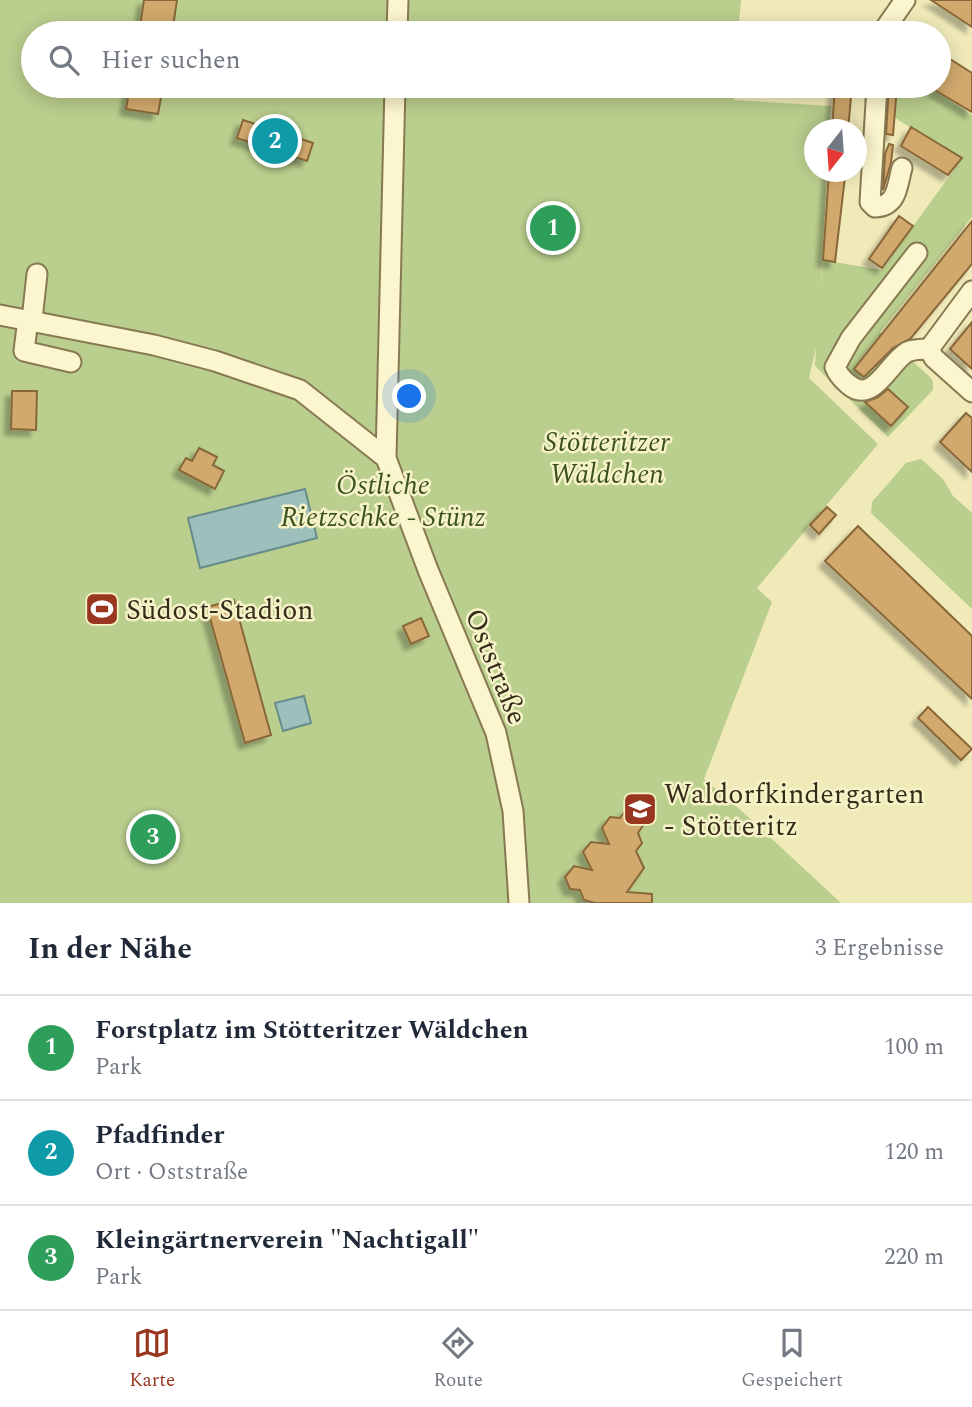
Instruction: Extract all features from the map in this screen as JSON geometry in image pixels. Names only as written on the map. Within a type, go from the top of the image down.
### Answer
[{"type":"street","points":[[397,21],[398,0]]},
{"type":"street","points":[[890,21],[905,0]]},
{"type":"street","name":"Oststraße","points":[[394,98],[386,458],[428,570],[496,733],[513,811],[519,903]]},
{"type":"street","points":[[876,98],[870,202],[872,205],[884,206],[893,198],[897,192],[902,168]]},
{"type":"street","points":[[917,253],[851,338],[835,367],[838,374],[853,389],[872,389],[906,353],[915,349],[929,349]]},
{"type":"street","points":[[37,274],[24,351],[71,362]]},
{"type":"street","points":[[929,349],[972,291]]},
{"type":"street","points":[[0,315],[154,345],[205,358],[300,390],[386,458]]},
{"type":"street","points":[[929,349],[934,358],[972,392]]},
{"type":"green space","name":"Östliche Rietzschke - Stünz","points":[[0,0],[741,0],[739,21],[21,21],[21,98],[734,98],[831,106],[830,119],[804,119],[804,182],[826,182],[821,285],[823,260],[881,270],[962,159],[895,118],[896,98],[946,98],[972,115],[972,217],[880,332],[930,377],[933,390],[888,437],[815,366],[816,348],[809,378],[878,444],[757,588],[772,602],[704,779],[841,903],[0,903]]},
{"type":"green space","points":[[921,459],[943,479],[953,496],[972,513],[972,609],[871,513],[872,502],[906,463]]},
{"type":"water","points":[[305,489],[317,538],[200,568],[188,518]]},
{"type":"water","points":[[304,696],[311,723],[283,731],[275,703]]},
{"type":"building","points":[[144,0],[177,0],[174,21],[141,21]]},
{"type":"building","points":[[931,0],[972,0],[972,27],[963,21]]},
{"type":"building","points":[[951,60],[972,73],[972,112],[948,98],[951,98]]},
{"type":"building","points":[[128,98],[161,98],[158,114],[126,109]]},
{"type":"building","points":[[834,98],[851,98],[849,119],[833,119]]},
{"type":"building","points":[[888,98],[896,98],[893,135],[886,134]]},
{"type":"building","points":[[243,120],[313,143],[307,161],[237,138]]},
{"type":"building","points":[[911,127],[962,158],[948,175],[901,146]]},
{"type":"building","points":[[889,144],[893,145],[891,163],[883,190],[885,154]]},
{"type":"building","points":[[828,182],[844,182],[835,262],[823,260]]},
{"type":"building","points":[[899,216],[913,226],[882,268],[869,259]]},
{"type":"building","points":[[972,221],[972,264],[911,338],[893,348],[864,377],[854,369]]},
{"type":"building","points":[[972,322],[972,369],[950,349]]},
{"type":"building","points":[[888,389],[908,407],[891,426],[865,402]]},
{"type":"building","points":[[12,391],[37,391],[36,430],[11,429]]},
{"type":"building","points":[[966,413],[972,418],[972,472],[940,442]]},
{"type":"building","points":[[199,448],[217,457],[213,465],[224,471],[215,489],[179,470],[186,458],[192,461]]},
{"type":"building","points":[[827,507],[836,515],[819,534],[810,525]]},
{"type":"building","points":[[858,526],[972,636],[972,699],[825,561]]},
{"type":"building","points":[[234,600],[271,735],[245,743],[207,607]]},
{"type":"building","points":[[421,618],[429,636],[411,644],[403,626]]},
{"type":"building","points":[[928,707],[972,749],[961,760],[918,718]]},
{"type":"building","points":[[626,810],[639,811],[644,824],[638,833],[642,843],[636,851],[644,868],[627,892],[652,894],[652,903],[595,903],[584,900],[580,890],[570,889],[565,877],[574,866],[592,870],[583,852],[591,842],[609,844],[602,828],[610,817],[620,818]]},
{"type":"place","name":"Pfadfinder","points":[[275,141]]},
{"type":"place","name":"Forstplatz im Stötteritzer Wäldchen","points":[[553,228]]},
{"type":"place","name":"Südost-Stadion","points":[[102,609]]},
{"type":"place","name":"Waldorfkindergarten - Stötteritz","points":[[640,809]]},
{"type":"place","name":"Kleingärtnerverein \"Nachtigall\"","points":[[153,837]]},
{"type":"park label","name":"Stötteritzer Wäldchen","points":[[607,457]]}]
